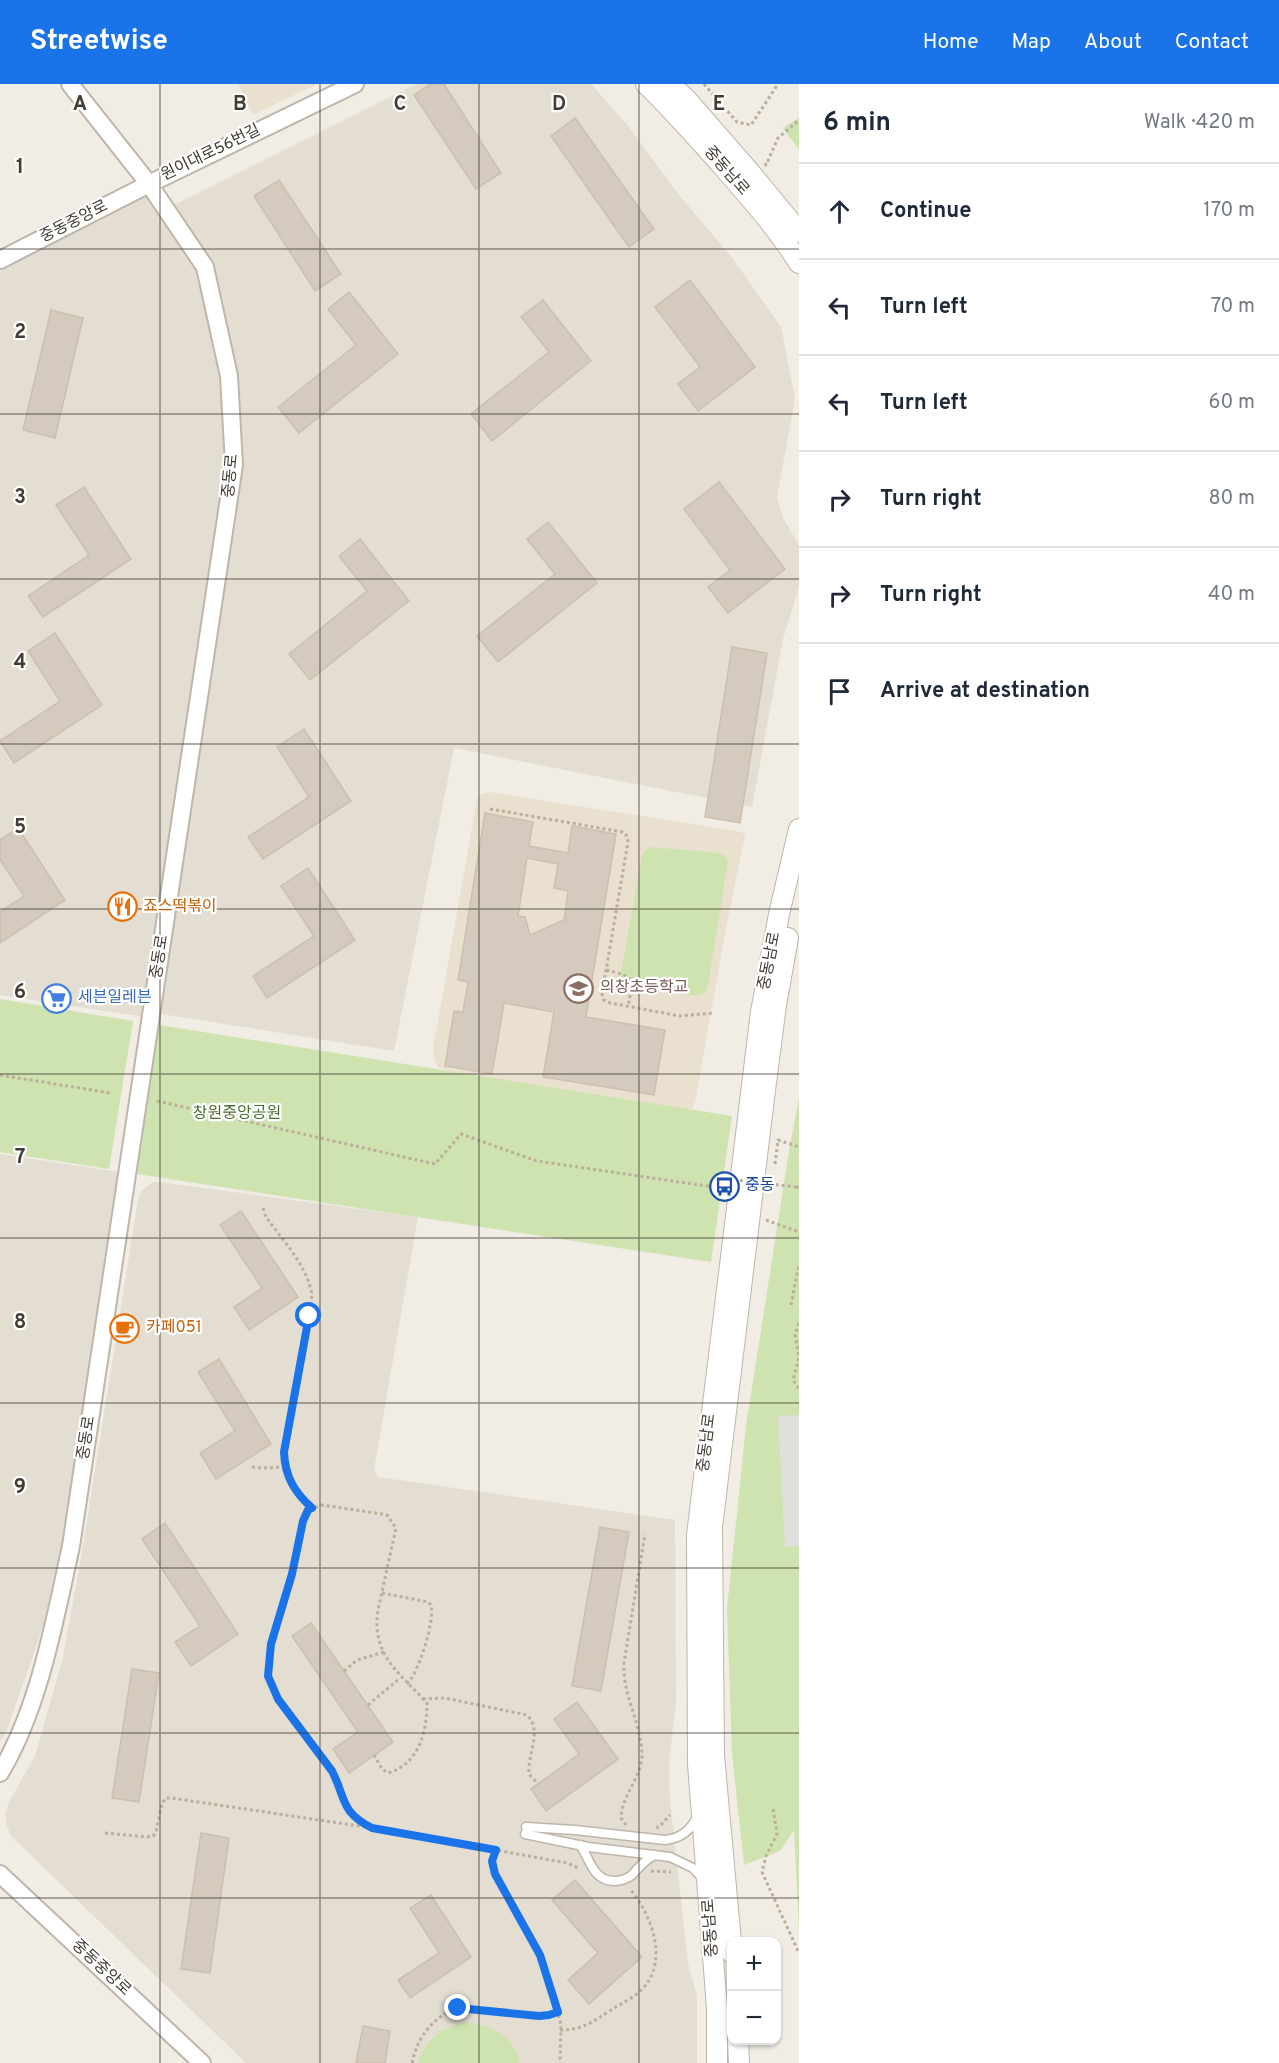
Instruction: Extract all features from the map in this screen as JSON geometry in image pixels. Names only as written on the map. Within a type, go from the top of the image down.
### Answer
[{"type":"street","name":"원이대로56번길","points":[[70,84],[149,183],[355,84]]},
{"type":"street","name":"중동남로","points":[[646,84],[671,108],[765,215],[799,263]]},
{"type":"street","name":"중동남로","points":[[670,84],[687,100],[799,232]]},
{"type":"street","name":"중동중앙로","points":[[0,260],[149,183]]},
{"type":"street","name":"중동로","points":[[0,1773],[23,1727],[51,1636],[71,1546],[234,465],[229,376],[204,267],[149,183]]},
{"type":"street","name":"중동남로","points":[[717,2063],[717,2008],[698,1764],[696,1558],[699,1512],[760,1012],[799,830]]},
{"type":"street","name":"중동남로","points":[[731,1937],[714,1756],[712,1527],[776,1005],[799,887]]},
{"type":"street","name":"중동중앙로","points":[[0,1874],[202,2063]]},
{"type":"street","points":[[738,2045],[738,2063]]},
{"type":"lane","points":[[702,1806],[687,1832],[672,1839],[654,1840],[575,1830],[526,1830],[580,1845],[670,1857],[693,1868],[707,1883]]},
{"type":"lane","points":[[580,1845],[597,1875],[604,1880],[624,1880],[639,1864],[654,1855]]},
{"type":"path","points":[[704,84],[709,86],[737,122],[751,125],[778,84]]},
{"type":"path","points":[[766,165],[778,138],[799,120]]},
{"type":"path","points":[[490,809],[623,832],[628,842],[602,994],[604,1000],[628,1007],[680,1016],[714,1013]]},
{"type":"path","points":[[606,970],[624,974],[631,980],[628,1007]]},
{"type":"path","points":[[0,1075],[110,1093]]},
{"type":"path","points":[[157,1101],[435,1164],[461,1134],[537,1161],[720,1188]]},
{"type":"path","points":[[778,1140],[799,1147]]},
{"type":"path","points":[[728,1179],[798,1187]]},
{"type":"path","points":[[263,1208],[266,1217],[301,1267],[312,1295],[284,1452],[286,1467],[294,1490],[312,1508]]},
{"type":"path","points":[[766,1220],[799,1232]]},
{"type":"path","points":[[791,1305],[799,1264]]},
{"type":"path","points":[[799,1323],[795,1334],[799,1358],[793,1380],[799,1389]]},
{"type":"path","points":[[252,1467],[286,1467]]},
{"type":"path","points":[[372,1828],[355,1819],[349,1812],[332,1771],[278,1699],[268,1676],[271,1644],[292,1574],[303,1521],[308,1510],[322,1505],[387,1515],[396,1528],[376,1620],[377,1633],[384,1652],[400,1678],[427,1703],[427,1717],[422,1743],[414,1756],[388,1773],[382,1769],[374,1755]]},
{"type":"path","points":[[630,1826],[623,1822],[622,1806],[639,1771],[642,1755],[639,1731],[625,1684],[624,1664],[645,1534]]},
{"type":"path","points":[[382,1593],[428,1602],[431,1605],[431,1620],[419,1665],[407,1684]]},
{"type":"path","points":[[345,1671],[357,1660],[384,1652]]},
{"type":"path","points":[[368,1705],[400,1678]]},
{"type":"path","points":[[423,1699],[445,1698],[527,1715],[531,1719],[534,1731],[529,1774],[530,1778],[538,1784]]},
{"type":"path","points":[[105,1833],[147,1838],[153,1836],[156,1832],[162,1803],[166,1798],[171,1798],[372,1828],[567,1863],[581,1870]]},
{"type":"path","points":[[773,1809],[777,1834],[766,1856],[762,1872],[799,1953]]},
{"type":"path","points":[[649,1828],[660,1826],[670,1815]]},
{"type":"path","points":[[496,1850],[492,1861],[495,1874],[540,1955],[558,2012],[560,2063]]},
{"type":"path","points":[[645,1875],[653,1870],[674,1873]]},
{"type":"path","points":[[624,1891],[635,1886]]},
{"type":"path","points":[[560,2030],[575,2030],[591,2023],[640,1991],[652,1973],[656,1962],[653,1936],[648,1918],[630,1888]]},
{"type":"path","points":[[412,2063],[418,2044],[427,2030],[448,2012],[458,2008],[539,2016],[558,2012]]},
{"type":"shaded area","points":[[238,84],[317,84],[253,115]]},
{"type":"shaded area","points":[[416,84],[591,84],[629,127],[675,190],[733,259],[781,327],[795,399],[777,497],[783,518],[799,545],[799,587],[783,639],[752,807],[454,748],[394,1051],[155,1013],[145,1017],[0,995],[0,260],[149,184],[166,209]]},
{"type":"shaded area","name":"의창초등학교","points":[[489,792],[737,831],[745,836],[695,1103],[692,1108],[685,1109],[447,1071],[438,1067],[433,1049],[477,799],[479,795]]},
{"type":"shaded area","points":[[0,1154],[126,1173],[71,1546],[7,1730],[0,1741]]},
{"type":"shaded area","points":[[153,1182],[418,1217],[374,1469],[378,1477],[675,1520],[676,1702],[669,1762],[670,1800],[688,1964],[697,1995],[697,2063],[246,2063],[11,1836],[5,1814],[9,1802],[35,1756],[63,1658],[138,1200],[141,1191]]},
{"type":"shaded area","points":[[799,1415],[799,1546],[785,1547],[778,1416]]},
{"type":"green space","points":[[799,118],[799,150],[783,128]]},
{"type":"green space","points":[[650,847],[720,853],[728,861],[708,986],[699,996],[625,986],[622,980],[621,973],[642,856]]},
{"type":"green space","points":[[0,999],[133,1021],[109,1169],[0,1152]]},
{"type":"green space","name":"창원중앙공원","points":[[159,1025],[732,1116],[711,1262],[137,1174]]},
{"type":"green space","points":[[799,1098],[799,1932],[794,1830],[780,1851],[744,1865],[732,1754],[727,1609],[746,1426]]},
{"type":"green space","points":[[463,2022],[491,2028],[506,2038],[517,2053],[520,2063],[418,2063],[434,2036]]},
{"type":"building","points":[[431,84],[444,84],[501,173],[476,189],[414,95]]},
{"type":"building","points":[[575,118],[654,229],[629,247],[551,136]]},
{"type":"building","points":[[279,180],[341,274],[315,291],[254,196]]},
{"type":"building","points":[[690,280],[755,367],[698,411],[678,384],[700,367],[655,307]]},
{"type":"building","points":[[349,292],[398,354],[299,433],[278,407],[356,345],[328,309]]},
{"type":"building","points":[[543,300],[591,361],[492,441],[471,414],[549,352],[521,317]]},
{"type":"building","points":[[51,310],[83,318],[55,438],[23,430]]},
{"type":"building","points":[[719,482],[785,569],[728,613],[708,587],[730,570],[684,509]]},
{"type":"building","points":[[84,487],[131,559],[43,617],[28,596],[89,555],[56,505]]},
{"type":"building","points":[[548,522],[597,583],[498,662],[477,636],[555,574],[527,539]]},
{"type":"building","points":[[360,539],[409,601],[310,680],[289,654],[367,591],[339,556]]},
{"type":"building","points":[[55,633],[102,705],[14,763],[0,741],[60,701],[28,651]]},
{"type":"building","points":[[732,647],[767,653],[740,823],[705,817]]},
{"type":"building","points":[[304,729],[351,801],[263,859],[248,837],[309,797],[277,747]]},
{"type":"building","points":[[485,813],[533,822],[529,846],[568,853],[572,826],[616,834],[586,1017],[665,1030],[654,1095],[543,1077],[554,1012],[504,1003],[492,1074],[445,1066],[454,1011],[463,1012],[468,982],[458,980]],"holes":[[[527,858],[558,864],[554,888],[568,891],[564,920],[530,935],[525,917],[518,916]]]},
{"type":"building","points":[[18,828],[65,900],[0,943],[0,912],[24,896],[0,860],[0,840]]},
{"type":"building","points":[[308,868],[355,940],[267,998],[253,976],[314,936],[281,886]]},
{"type":"building","points":[[241,1211],[298,1297],[249,1330],[234,1307],[262,1288],[220,1225]]},
{"type":"building","points":[[219,1359],[271,1444],[216,1479],[200,1453],[235,1431],[198,1372]]},
{"type":"building","points":[[165,1523],[238,1634],[191,1666],[175,1642],[200,1626],[142,1539]]},
{"type":"building","points":[[600,1527],[629,1532],[601,1691],[572,1686]]},
{"type":"building","points":[[311,1623],[393,1742],[349,1773],[333,1749],[358,1732],[292,1636]]},
{"type":"building","points":[[132,1669],[159,1673],[139,1802],[112,1798]]},
{"type":"building","points":[[577,1702],[618,1759],[546,1811],[531,1789],[579,1754],[554,1719]]},
{"type":"building","points":[[201,1833],[229,1838],[210,1973],[181,1969]]},
{"type":"building","points":[[575,1880],[642,1957],[589,2004],[568,1980],[598,1953],[552,1900]]},
{"type":"building","points":[[431,1895],[471,1957],[410,1998],[398,1980],[439,1953],[410,1908]]},
{"type":"building","points":[[363,2026],[390,2031],[385,2063],[356,2063]]},
{"type":"place","name":"죠스떡볶이","points":[[122,907]]},
{"type":"place","name":"의창초등학교","points":[[579,988]]},
{"type":"place","name":"세븐일레븐","points":[[57,998]]},
{"type":"place","name":"중동","points":[[724,1186]]},
{"type":"place","name":"카페051","points":[[125,1328]]},
{"type":"route","points":[[309,1316],[284,1452],[291,1484],[312,1508],[308,1510],[303,1521],[292,1574],[271,1644],[268,1676],[278,1699],[332,1771],[344,1803],[355,1819],[372,1828],[496,1850],[492,1861],[495,1874],[540,1955],[558,2012],[539,2016],[458,2008]]}]
